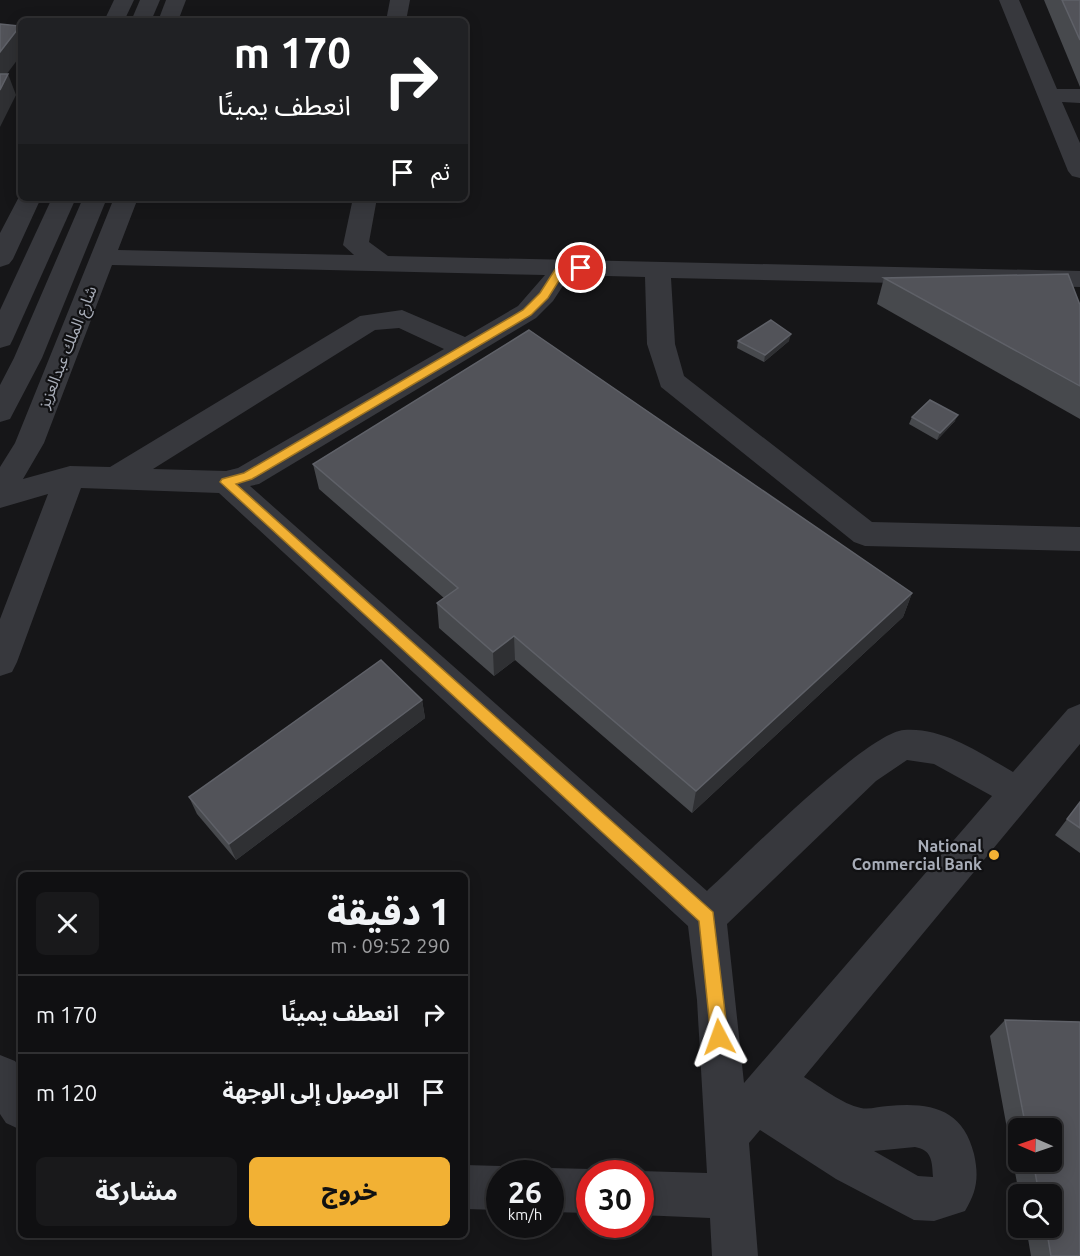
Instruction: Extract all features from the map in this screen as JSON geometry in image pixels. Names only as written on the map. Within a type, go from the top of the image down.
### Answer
[{"type":"street","points":[[115,18],[124,0]]},
{"type":"street","points":[[142,18],[150,0]]},
{"type":"street","points":[[169,18],[176,0]]},
{"type":"street","points":[[397,18],[400,0]]},
{"type":"street","points":[[1008,0],[1080,171]]},
{"type":"street","points":[[1048,95],[1080,96]]},
{"type":"street","points":[[0,259],[28,201]]},
{"type":"street","points":[[0,339],[63,201]]},
{"type":"street","name":"شارع الملك عبدالعزيز","points":[[0,412],[28,358],[94,201]]},
{"type":"street","name":"شارع الملك عبدالعزيز","points":[[0,495],[29,443],[125,201]]},
{"type":"street","points":[[364,201],[356,245],[382,263]]},
{"type":"street","points":[[104,257],[1080,279]]},
{"type":"street","points":[[0,495],[70,477],[226,482],[248,476],[527,312],[544,296],[562,268]]},
{"type":"street","points":[[658,270],[661,344],[671,380],[865,534],[1080,538]]},
{"type":"street","points":[[117,477],[369,322],[402,319],[466,348]]},
{"type":"street","points":[[29,443],[70,477]]},
{"type":"street","points":[[0,662],[70,477]]},
{"type":"street","points":[[226,482],[707,917],[717,1000],[729,1197],[735,1256]]},
{"type":"street","points":[[726,1137],[1080,719]]},
{"type":"street","points":[[707,917],[863,770],[901,745],[920,745],[943,751],[1017,792]]},
{"type":"street","points":[[0,1077],[18,1104]]},
{"type":"street","points":[[764,1092],[856,1147]]},
{"type":"street","points":[[468,1187],[486,1188]]},
{"type":"street","points":[[654,1194],[729,1197]]},
{"type":"building","points":[[1062,0],[1080,0],[1080,40]]},
{"type":"building","points":[[0,24],[18,26],[18,29],[0,52]]},
{"type":"building","points":[[0,74],[8,74],[0,90]]},
{"type":"building","points":[[1068,274],[1080,305],[1080,386],[884,278]]},
{"type":"building","points":[[771,320],[791,334],[765,355],[738,341]]},
{"type":"building","points":[[529,330],[912,593],[696,791],[514,636],[493,652],[437,603],[458,588],[313,464]]},
{"type":"building","points":[[930,400],[958,415],[940,433],[912,417]]},
{"type":"building","points":[[381,660],[422,700],[229,844],[189,797]]},
{"type":"building","points":[[1080,802],[1080,828],[1067,819]]},
{"type":"building","points":[[1005,1020],[1080,1022],[1080,1256],[1051,1256],[1048,1238],[1062,1238],[1062,1184],[1037,1184],[1035,1172],[1062,1172],[1062,1118],[1024,1118]]},
{"type":"place","name":"National Commercial Bank","points":[[994,855]]},
{"type":"route","points":[[581,268],[562,268],[544,296],[527,312],[248,476],[226,482],[274,527],[344,586],[707,917],[719,1037]]}]
